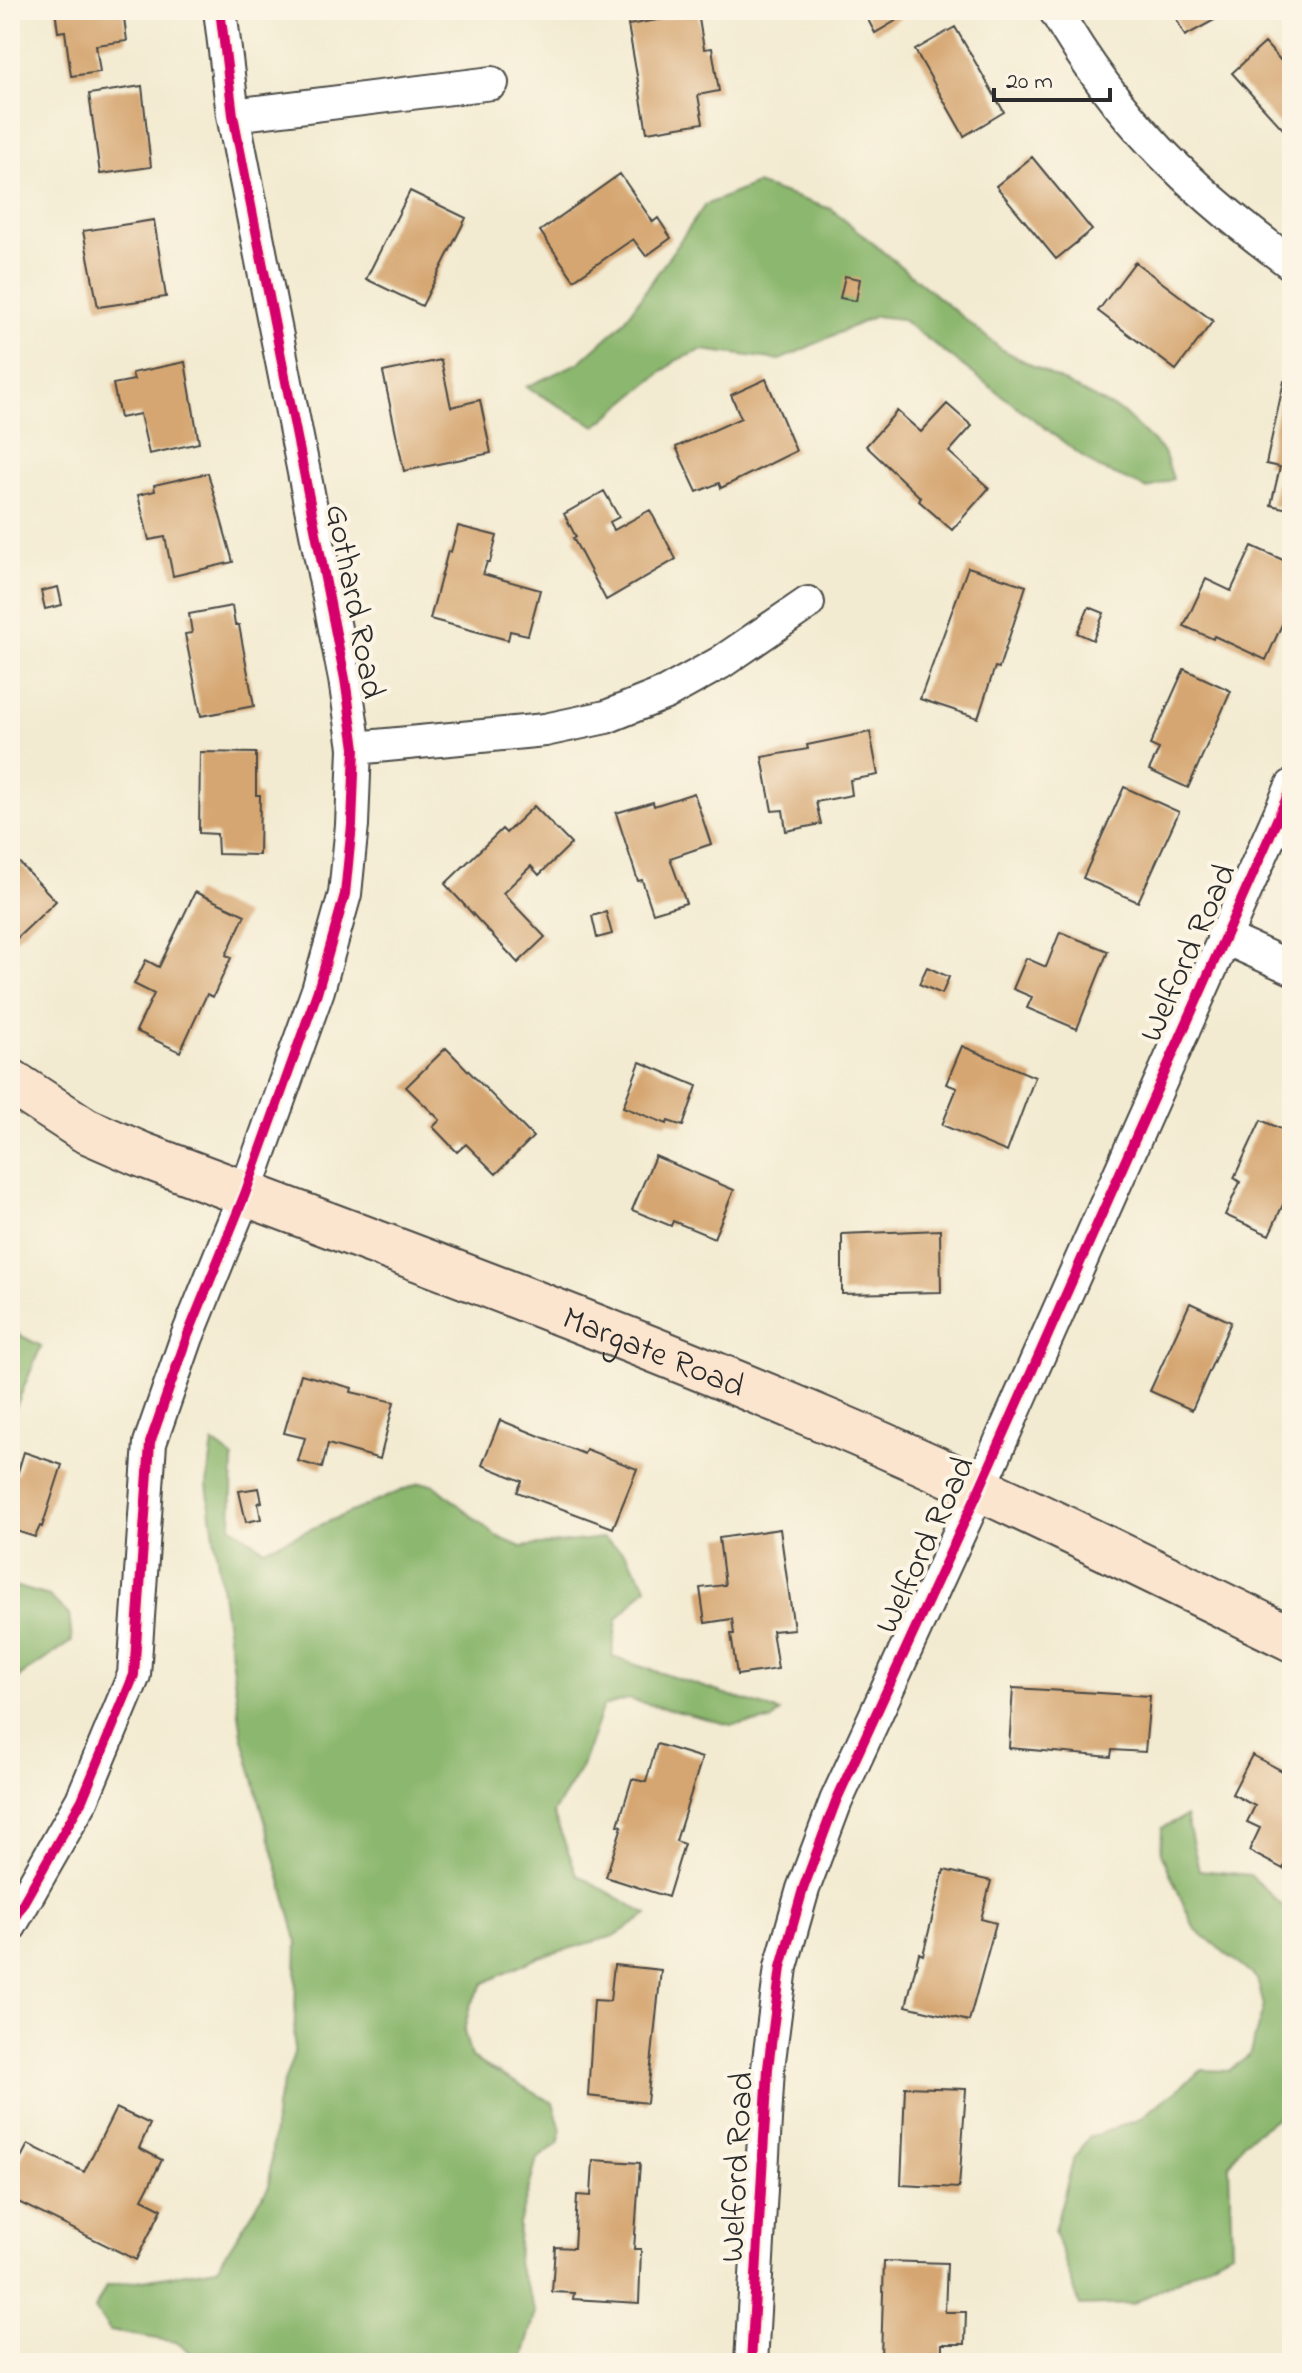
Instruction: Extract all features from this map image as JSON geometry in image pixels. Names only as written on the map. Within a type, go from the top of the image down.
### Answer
[{"type":"street","name":"Gothard Road","points":[[10,1926],[82,1800],[134,1675],[150,1443],[187,1337],[245,1194],[318,990],[345,894],[355,748],[342,663],[233,115],[220,10]]},
{"type":"street","points":[[1055,10],[1119,108],[1176,170],[1248,232],[1292,264]]},
{"type":"street","points":[[233,115],[492,83]]},
{"type":"street","points":[[355,748],[545,730],[606,717],[666,693],[720,663],[808,603]]},
{"type":"street","name":"Welford Road","points":[[751,2363],[768,2068],[781,1967],[803,1889],[836,1801],[979,1490],[1292,786]]},
{"type":"street","points":[[1223,937],[1292,968]]},
{"type":"street","name":"Margate Road","points":[[10,1081],[85,1130],[140,1154],[636,1342],[812,1414],[1292,1639]]},
{"type":"green space","points":[[756,184],[831,209],[1001,349],[1123,413],[1164,452],[1173,479],[1148,489],[1098,468],[901,319],[875,316],[780,360],[702,350],[677,360],[596,426],[526,387],[580,362],[622,324],[705,205]]},
{"type":"green space","points":[[10,1330],[41,1346],[10,1421]]},
{"type":"green space","points":[[213,1443],[233,1458],[231,1526],[264,1549],[419,1483],[433,1484],[496,1536],[521,1547],[603,1538],[625,1553],[647,1587],[617,1619],[612,1657],[780,1712],[772,1721],[731,1725],[628,1699],[603,1706],[581,1768],[553,1813],[577,1874],[648,1915],[614,1936],[539,1957],[484,1983],[470,2005],[464,2031],[471,2058],[553,2103],[561,2130],[559,2143],[537,2159],[519,2224],[517,2263],[536,2312],[521,2363],[205,2363],[176,2342],[110,2331],[95,2309],[106,2286],[217,2268],[269,2186],[276,2106],[294,2053],[297,1940],[242,1735],[207,1485]]},
{"type":"green space","points":[[10,1585],[49,1596],[69,1615],[72,1641],[10,1683]]},
{"type":"green space","points":[[1186,1816],[1199,1870],[1250,1875],[1292,1915],[1292,2106],[1243,2142],[1229,2166],[1232,2251],[1133,2304],[1080,2306],[1054,2231],[1074,2158],[1089,2137],[1138,2120],[1202,2070],[1228,2071],[1249,2056],[1264,2006],[1257,1979],[1194,1928],[1161,1853],[1162,1828]]},
{"type":"building","points":[[55,10],[123,10],[127,41],[96,45],[100,72],[71,76],[65,31],[58,32]]},
{"type":"building","points":[[871,10],[914,10],[875,33],[865,14]]},
{"type":"building","points":[[1172,10],[1214,10],[1218,18],[1185,36]]},
{"type":"building","points":[[698,13],[704,49],[712,48],[719,91],[698,95],[703,123],[647,132],[628,25]]},
{"type":"building","points":[[955,27],[1004,112],[964,136],[915,50]]},
{"type":"building","points":[[1265,43],[1292,73],[1292,139],[1232,73]]},
{"type":"building","points":[[142,86],[151,167],[100,174],[89,94]]},
{"type":"building","points":[[1032,157],[1092,230],[1056,259],[996,186]]},
{"type":"building","points":[[620,174],[653,222],[658,218],[671,238],[646,256],[633,239],[574,280],[540,231]]},
{"type":"building","points":[[410,191],[466,218],[422,306],[366,279]]},
{"type":"building","points":[[154,220],[166,297],[98,307],[83,231]]},
{"type":"building","points":[[1135,262],[1213,321],[1176,370],[1098,311]]},
{"type":"building","points":[[845,276],[860,279],[856,301],[840,298]]},
{"type":"building","points":[[441,360],[451,407],[480,400],[491,453],[404,471],[383,372]]},
{"type":"building","points":[[185,362],[199,443],[149,454],[140,414],[120,418],[113,384],[134,380],[132,373]]},
{"type":"building","points":[[766,379],[796,451],[721,488],[719,483],[697,492],[676,447],[741,418],[731,395]]},
{"type":"building","points":[[1284,381],[1292,382],[1292,510],[1271,505],[1280,467],[1266,464]]},
{"type":"building","points":[[947,404],[972,426],[949,452],[989,488],[952,530],[866,446],[897,411],[921,432]]},
{"type":"building","points":[[208,473],[233,562],[173,576],[165,537],[149,540],[138,495],[155,491],[154,485]]},
{"type":"building","points":[[604,491],[619,517],[610,522],[614,530],[650,510],[676,559],[606,600],[573,538],[576,537],[564,514]]},
{"type":"building","points":[[458,526],[497,536],[490,562],[487,562],[483,574],[540,590],[528,635],[510,631],[508,640],[430,619]]},
{"type":"building","points":[[1252,546],[1292,564],[1292,602],[1266,660],[1184,626],[1206,579],[1231,591]]},
{"type":"building","points":[[968,567],[1026,586],[999,668],[995,667],[978,718],[920,699]]},
{"type":"building","points":[[58,587],[62,605],[45,609],[41,591]]},
{"type":"building","points":[[232,606],[235,625],[239,625],[254,706],[201,716],[185,634],[192,633],[189,614]]},
{"type":"building","points":[[1089,607],[1104,613],[1093,640],[1077,633]]},
{"type":"building","points":[[1184,669],[1231,691],[1188,788],[1149,770],[1159,749],[1150,745]]},
{"type":"building","points":[[870,732],[878,775],[850,780],[852,795],[816,802],[821,824],[786,831],[783,810],[772,811],[762,757],[808,749],[807,745]]},
{"type":"building","points":[[200,752],[256,753],[256,795],[260,795],[259,855],[218,854],[217,834],[199,833]]},
{"type":"building","points":[[1124,787],[1179,812],[1138,902],[1083,878]]},
{"type":"building","points":[[694,793],[711,844],[670,858],[686,903],[653,913],[642,880],[638,881],[616,813],[653,802],[654,806]]},
{"type":"building","points":[[534,806],[571,844],[539,875],[531,866],[503,893],[545,937],[518,963],[445,884],[502,829],[506,833]]},
{"type":"building","points":[[10,853],[56,901],[14,941],[10,937]]},
{"type":"building","points":[[195,892],[245,915],[226,955],[231,958],[213,997],[207,994],[180,1052],[136,1031],[154,994],[134,984],[146,960],[159,967]]},
{"type":"building","points":[[606,912],[612,934],[597,938],[592,916]]},
{"type":"building","points":[[1060,932],[1108,951],[1077,1029],[1027,1008],[1032,997],[1013,989],[1026,958],[1046,967]]},
{"type":"building","points":[[927,967],[949,977],[942,994],[919,984]]},
{"type":"building","points":[[962,1046],[1035,1077],[1007,1152],[942,1125],[957,1088],[946,1084]]},
{"type":"building","points":[[446,1048],[533,1137],[496,1174],[466,1144],[457,1152],[433,1127],[440,1120],[406,1087]]},
{"type":"building","points":[[640,1062],[697,1086],[683,1126],[668,1121],[667,1124],[623,1107]]},
{"type":"building","points":[[1261,1120],[1292,1134],[1292,1185],[1269,1235],[1225,1215],[1240,1182],[1234,1178]]},
{"type":"building","points":[[655,1156],[734,1190],[714,1238],[673,1221],[671,1226],[632,1210]]},
{"type":"building","points":[[940,1230],[941,1292],[842,1294],[842,1234]]},
{"type":"building","points":[[1190,1303],[1231,1322],[1192,1410],[1150,1391]]},
{"type":"building","points":[[301,1374],[352,1388],[351,1392],[394,1402],[380,1459],[328,1444],[322,1468],[298,1461],[305,1438],[284,1433]]},
{"type":"building","points":[[500,1420],[584,1454],[586,1449],[637,1469],[613,1528],[517,1492],[522,1481],[482,1465]]},
{"type":"building","points":[[24,1452],[62,1465],[42,1527],[35,1537],[10,1529],[10,1473],[17,1475]]},
{"type":"building","points":[[259,1488],[261,1519],[246,1522],[239,1491]]},
{"type":"building","points":[[780,1529],[794,1629],[772,1631],[778,1669],[737,1675],[732,1619],[705,1623],[700,1588],[725,1585],[719,1538]]},
{"type":"building","points":[[1013,1688],[1150,1696],[1145,1752],[1112,1750],[1111,1757],[1009,1748]]},
{"type":"building","points":[[657,1744],[702,1758],[676,1841],[684,1844],[668,1897],[606,1877],[632,1779],[646,1782]]},
{"type":"building","points":[[1252,1755],[1292,1776],[1292,1851],[1283,1869],[1249,1851],[1260,1828],[1247,1822],[1255,1806],[1232,1794]]},
{"type":"building","points":[[944,1870],[991,1881],[981,1919],[996,1923],[969,2021],[906,2006],[919,1953],[923,1955]]},
{"type":"building","points":[[614,1965],[661,1970],[647,2103],[588,2096],[594,2000],[610,2001]]},
{"type":"building","points":[[905,2087],[966,2089],[959,2188],[901,2185]]},
{"type":"building","points":[[116,2108],[150,2124],[139,2148],[162,2160],[142,2199],[162,2209],[136,2260],[10,2198],[10,2179],[28,2144],[84,2172]]},
{"type":"building","points":[[593,2160],[640,2163],[634,2249],[641,2249],[639,2303],[573,2299],[574,2293],[552,2292],[555,2247],[574,2248],[577,2195],[591,2196]]},
{"type":"building","points":[[884,2261],[947,2263],[945,2312],[966,2312],[965,2344],[942,2344],[942,2362],[881,2358]]},
{"type":"cycle path","points":[[10,1926],[82,1800],[134,1675],[150,1443],[187,1337],[245,1194],[318,990],[345,894],[355,748],[345,679],[233,115],[220,10]]},
{"type":"cycle path","points":[[751,2363],[768,2068],[781,1967],[803,1889],[836,1801],[979,1490],[1292,786]]}]
